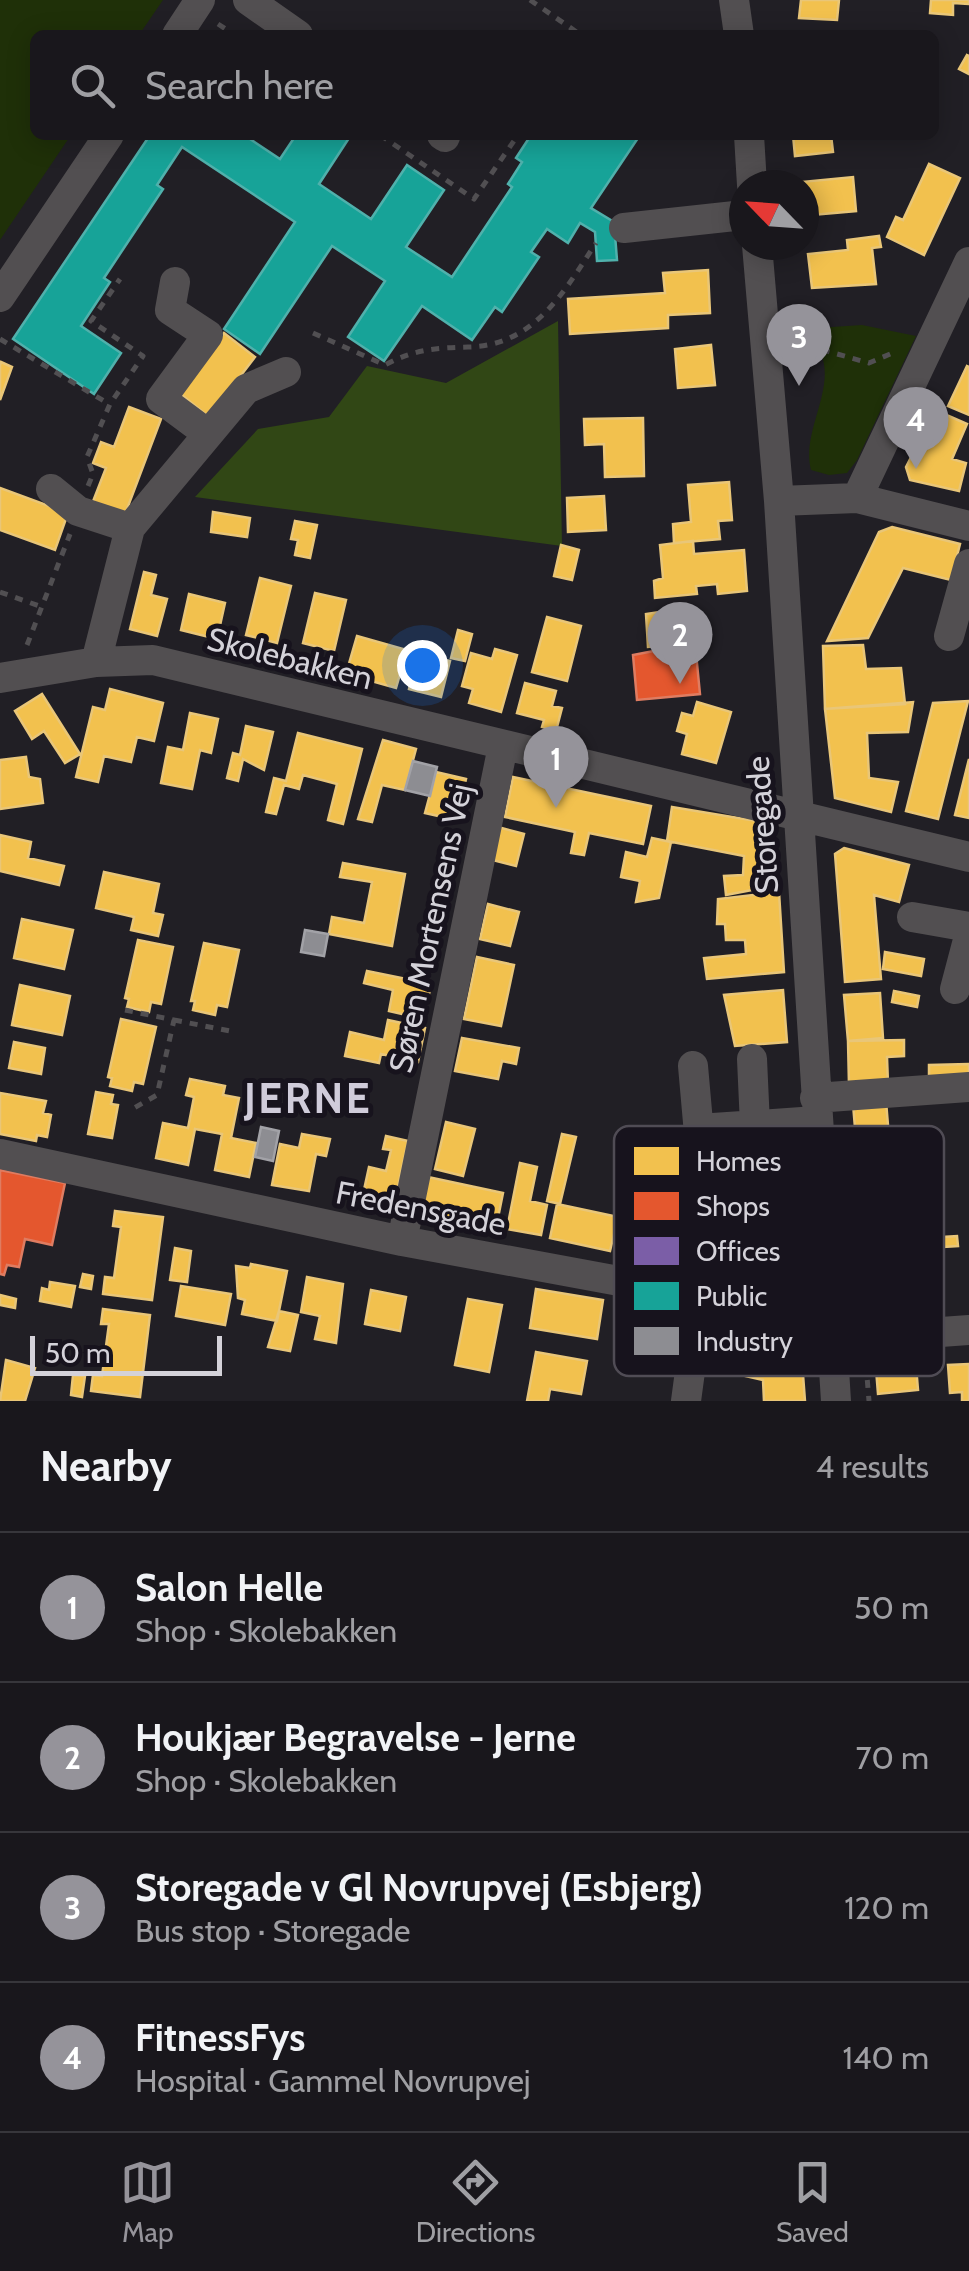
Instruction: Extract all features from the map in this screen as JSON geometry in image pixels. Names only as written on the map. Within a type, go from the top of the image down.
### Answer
[{"type":"street","points":[[179,30],[200,0]]},
{"type":"street","points":[[248,0],[291,30]]},
{"type":"street","points":[[734,0],[741,30]]},
{"type":"street","points":[[743,30],[746,0]]},
{"type":"street","points":[[0,297],[106,140]]},
{"type":"street","points":[[749,140],[751,170]]},
{"type":"street","points":[[624,228],[729,217]]},
{"type":"street","name":"Storegade","points":[[758,260],[779,501],[817,1126]]},
{"type":"street","points":[[856,498],[969,262]]},
{"type":"street","points":[[176,282],[170,310],[208,335],[161,399],[208,434]]},
{"type":"street","points":[[96,662],[130,528],[246,389],[286,372]]},
{"type":"street","points":[[50,488],[78,511],[130,528]]},
{"type":"street","points":[[779,501],[856,498],[969,526]]},
{"type":"street","points":[[949,636],[969,564]]},
{"type":"street","name":"Skolebakken","points":[[8,677],[96,662],[153,660],[503,746],[796,812],[969,857]]},
{"type":"street","name":"Søren Mortensens Vej","points":[[402,1241],[503,746]]},
{"type":"street","points":[[912,917],[969,927]]},
{"type":"street","points":[[955,990],[969,936]]},
{"type":"street","points":[[752,1059],[755,1125]]},
{"type":"street","points":[[692,1066],[698,1126]]},
{"type":"street","points":[[741,1126],[816,1109],[969,1087]]},
{"type":"street","name":"Fredensgade","points":[[0,1154],[402,1241],[614,1281]]},
{"type":"street","name":"Fredensgade","points":[[944,1332],[969,1330]]},
{"type":"street","points":[[686,1401],[688,1376]]},
{"type":"street","name":"Storegade","points":[[834,1376],[836,1401]]},
{"type":"path","points":[[530,0],[575,30]]},
{"type":"path","points":[[387,140],[474,199],[515,140]]},
{"type":"path","points":[[313,333],[385,365],[426,347],[492,343],[517,334],[558,303],[596,243]]},
{"type":"path","points":[[8,677],[42,607],[93,474],[88,457],[110,404],[142,356],[91,321],[120,280]]},
{"type":"path","points":[[764,334],[869,363],[909,346],[926,353]]},
{"type":"path","points":[[0,339],[110,404]]},
{"type":"path","points":[[0,592],[42,607]]},
{"type":"path","points":[[126,1010],[235,1032]]},
{"type":"path","points":[[134,1108],[157,1094],[174,1020]]},
{"type":"path","points":[[867,1376],[869,1401]]},
{"type":"green space","points":[[0,0],[163,0],[142,30],[30,30],[30,140],[68,140],[0,240]]},
{"type":"green space","points":[[558,321],[562,546],[195,497],[258,429],[329,417],[367,366],[446,383]]},
{"type":"green space","points":[[862,325],[916,336],[857,460],[847,473],[829,475],[811,470],[810,441],[822,396],[824,367],[820,351],[802,329]]},
{"type":"building: Homes","points":[[801,0],[839,0],[837,20],[799,18]]},
{"type":"building: Homes","points":[[931,0],[969,0],[969,4],[953,3],[953,15],[930,13]]},
{"type":"building: Homes","points":[[969,56],[969,74],[959,69]]},
{"type":"building: Homes","points":[[793,140],[832,140],[833,152],[795,156]]},
{"type":"building: Homes","points":[[929,164],[960,178],[924,255],[887,237],[896,217],[903,220]]},
{"type":"building: Homes","points":[[853,177],[856,211],[819,214],[819,180]]},
{"type":"building: Homes","points":[[879,236],[881,247],[872,248],[876,284],[812,288],[809,260],[819,260],[819,253],[848,250],[847,240]]},
{"type":"building: Homes","points":[[708,270],[710,313],[668,315],[668,328],[570,334],[568,299],[665,293],[663,273]]},
{"type":"building: Homes","points":[[224,333],[255,357],[209,417],[178,392]]},
{"type":"building: Homes","points":[[711,345],[715,385],[678,388],[675,349]]},
{"type":"building: Homes","points":[[1,362],[12,367],[0,400],[0,365]]},
{"type":"building: Homes","points":[[969,367],[969,415],[948,406]]},
{"type":"building: Homes","points":[[129,407],[161,419],[124,517],[92,504],[106,468],[93,463],[101,442],[114,447]]},
{"type":"building: Homes","points":[[935,410],[967,424],[952,459],[966,463],[959,491],[910,480],[906,467]]},
{"type":"building: Homes","points":[[643,418],[644,476],[605,477],[604,444],[585,445],[584,419]]},
{"type":"building: Homes","points":[[729,482],[732,520],[718,521],[720,539],[674,543],[673,524],[691,522],[688,485]]},
{"type":"building: Homes","points":[[0,488],[68,513],[55,550],[0,530]]},
{"type":"building: Homes","points":[[604,496],[606,530],[568,532],[567,498]]},
{"type":"building: Homes","points":[[213,512],[250,518],[247,537],[211,532]]},
{"type":"building: Homes","points":[[295,521],[317,525],[310,558],[295,555],[298,540],[291,539]]},
{"type":"building: Homes","points":[[892,527],[960,544],[951,580],[903,568],[868,638],[827,641],[879,532]]},
{"type":"building: Homes","points":[[693,541],[694,554],[744,550],[747,591],[718,594],[717,584],[696,586],[697,594],[655,598],[654,581],[663,578],[660,545]]},
{"type":"building: Homes","points":[[561,545],[579,550],[572,580],[554,576]]},
{"type":"building: Homes","points":[[144,572],[156,575],[151,595],[167,599],[157,636],[130,629]]},
{"type":"building: Homes","points":[[260,578],[291,586],[277,643],[246,635]]},
{"type":"building: Homes","points":[[315,593],[346,600],[334,651],[303,643]]},
{"type":"building: Homes","points":[[189,594],[225,603],[217,639],[181,630]]},
{"type":"building: Homes","points":[[680,609],[684,644],[648,647],[646,614]]},
{"type":"building: Homes","points":[[547,617],[581,626],[567,681],[532,672]]},
{"type":"building: Homes","points":[[458,630],[472,634],[465,661],[451,658]]},
{"type":"building: Homes","points":[[357,636],[407,650],[396,688],[346,674]]},
{"type":"building: Homes","points":[[863,645],[866,669],[901,668],[905,704],[825,709],[823,646]]},
{"type":"building: Homes","points":[[495,649],[517,655],[501,712],[469,703],[473,689],[462,686],[471,653],[492,659]]},
{"type":"building: Homes","points":[[417,654],[450,661],[441,697],[409,689]]},
{"type":"building: Homes","points":[[525,683],[556,691],[552,706],[562,708],[556,731],[542,727],[544,720],[517,713]]},
{"type":"building: Homes","points":[[110,689],[163,703],[154,741],[137,737],[131,762],[104,756],[98,782],[76,777],[93,707],[105,710]]},
{"type":"building: Homes","points":[[42,694],[80,754],[65,763],[44,731],[32,739],[15,711]]},
{"type":"building: Homes","points":[[968,701],[938,819],[906,811],[933,703]]},
{"type":"building: Homes","points":[[697,702],[731,712],[716,763],[682,754],[687,734],[677,731],[682,713],[693,716]]},
{"type":"building: Homes","points":[[913,702],[908,732],[867,733],[869,778],[898,782],[891,812],[835,798],[825,709]]},
{"type":"building: Homes","points":[[190,713],[218,719],[211,753],[200,750],[192,789],[161,783],[168,747],[183,750]]},
{"type":"building: Homes","points":[[246,726],[273,732],[264,770],[243,759],[238,781],[227,778],[233,753],[240,755]]},
{"type":"building: Homes","points":[[298,733],[362,749],[343,824],[328,820],[337,784],[303,775],[299,789],[284,785],[276,814],[266,812],[274,778],[286,781]]},
{"type":"building: Homes","points":[[383,740],[416,749],[405,790],[382,785],[372,822],[358,819]]},
{"type":"building: Homes","points":[[26,757],[29,777],[40,779],[43,803],[0,809],[0,760]]},
{"type":"building: Homes","points":[[969,759],[969,818],[955,815]]},
{"type":"building: Homes","points":[[436,772],[466,779],[456,820],[425,813]]},
{"type":"building: Homes","points":[[513,777],[651,806],[643,844],[589,833],[584,855],[571,853],[575,832],[505,817]]},
{"type":"building: Homes","points":[[672,807],[768,823],[773,830],[778,885],[726,895],[724,876],[743,875],[744,856],[667,841]]},
{"type":"building: Homes","points":[[498,827],[524,834],[516,866],[489,859]]},
{"type":"building: Homes","points":[[0,835],[31,842],[28,858],[64,866],[59,885],[0,871]]},
{"type":"building: Homes","points":[[652,838],[671,842],[659,898],[636,902],[640,881],[621,877],[626,852],[647,857]]},
{"type":"building: Homes","points":[[844,848],[909,865],[899,902],[874,895],[881,979],[845,982],[835,854]]},
{"type":"building: Homes","points":[[343,863],[405,874],[392,946],[329,934],[332,917],[364,923],[372,882],[340,877]]},
{"type":"building: Homes","points":[[104,872],[159,884],[153,913],[163,915],[158,936],[131,930],[134,917],[96,908]]},
{"type":"building: Homes","points":[[779,892],[784,972],[707,979],[704,958],[746,954],[745,940],[726,940],[725,924],[717,924],[718,899]]},
{"type":"building: Homes","points":[[488,904],[519,912],[510,946],[480,939]]},
{"type":"building: Homes","points":[[22,919],[73,930],[64,969],[14,958]]},
{"type":"building: Homes","points":[[138,940],[173,947],[161,1004],[151,1002],[149,1012],[127,1007],[129,999],[125,998]]},
{"type":"building: Homes","points":[[204,943],[239,950],[227,1007],[217,1005],[215,1015],[193,1010],[195,1001],[191,1001]]},
{"type":"building: Homes","points":[[885,952],[924,959],[921,976],[883,969]]},
{"type":"building: Homes","points":[[477,957],[514,965],[501,1026],[464,1019]]},
{"type":"building: Homes","points":[[367,971],[431,984],[424,1019],[389,1011],[393,990],[364,983]]},
{"type":"building: Homes","points":[[20,985],[70,996],[62,1035],[12,1025]]},
{"type":"building: Homes","points":[[783,990],[787,1042],[735,1046],[724,995]]},
{"type":"building: Homes","points":[[894,991],[919,996],[917,1007],[892,1002]]},
{"type":"building: Homes","points":[[880,993],[883,1038],[848,1041],[844,995]]},
{"type":"building: Homes","points":[[121,1019],[156,1027],[143,1084],[134,1082],[132,1091],[110,1086],[112,1078],[108,1077]]},
{"type":"building: Homes","points":[[388,1020],[425,1028],[418,1062],[381,1054],[379,1063],[345,1056],[350,1032],[384,1040]]},
{"type":"building: Homes","points":[[462,1038],[519,1048],[516,1064],[502,1061],[498,1079],[455,1071]]},
{"type":"building: Homes","points":[[904,1040],[904,1056],[887,1057],[888,1084],[849,1085],[848,1041]]},
{"type":"building: Homes","points":[[14,1042],[45,1048],[41,1074],[9,1068]]},
{"type":"building: Homes","points":[[969,1064],[969,1080],[929,1080],[929,1065]]},
{"type":"building: Homes","points":[[190,1079],[225,1086],[223,1095],[239,1098],[231,1138],[256,1143],[249,1177],[215,1170],[222,1134],[195,1129],[188,1165],[156,1158],[163,1123],[188,1128],[194,1097],[186,1095]]},
{"type":"building: Homes","points":[[96,1092],[113,1095],[111,1104],[118,1105],[112,1138],[88,1134]]},
{"type":"building: Homes","points":[[0,1093],[46,1101],[43,1113],[51,1115],[47,1137],[37,1135],[36,1141],[0,1134]]},
{"type":"building: Homes","points":[[886,1101],[888,1126],[855,1126],[853,1104]]},
{"type":"building: Homes","points":[[446,1122],[475,1129],[463,1176],[435,1169]]},
{"type":"building: Homes","points":[[302,1134],[330,1139],[326,1156],[316,1154],[309,1191],[272,1185],[280,1144],[299,1148]]},
{"type":"building: Homes","points":[[562,1134],[576,1137],[560,1204],[547,1201]]},
{"type":"building: Homes","points":[[386,1136],[408,1141],[394,1205],[362,1199],[369,1167],[386,1171],[391,1150],[383,1149]]},
{"type":"building: Homes","points":[[520,1163],[537,1167],[530,1201],[547,1205],[541,1235],[507,1229]]},
{"type":"building: Homes","points":[[428,1177],[503,1193],[496,1228],[421,1212]]},
{"type":"building: Homes","points":[[557,1204],[614,1216],[610,1251],[550,1238]]},
{"type":"building: Homes","points":[[115,1211],[163,1217],[152,1300],[103,1294],[105,1277],[114,1278],[121,1227],[113,1226]]},
{"type":"building: Homes","points":[[957,1236],[958,1246],[944,1247],[944,1237]]},
{"type":"building: Homes","points":[[175,1248],[191,1251],[187,1282],[170,1280]]},
{"type":"building: Homes","points":[[251,1264],[287,1271],[277,1321],[242,1314],[245,1300],[238,1298],[236,1266],[250,1268]]},
{"type":"building: Homes","points":[[83,1274],[93,1276],[91,1289],[80,1287]]},
{"type":"building: Homes","points":[[307,1277],[343,1284],[336,1343],[315,1339],[320,1316],[301,1312]]},
{"type":"building: Homes","points":[[50,1282],[75,1286],[71,1307],[40,1301],[42,1288],[49,1290]]},
{"type":"building: Homes","points":[[181,1286],[231,1294],[225,1325],[176,1316]]},
{"type":"building: Homes","points":[[536,1289],[603,1300],[597,1339],[530,1328]]},
{"type":"building: Homes","points":[[371,1290],[406,1297],[400,1331],[365,1324]]},
{"type":"building: Homes","points":[[0,1295],[16,1299],[15,1308],[0,1305]]},
{"type":"building: Homes","points":[[468,1299],[502,1305],[489,1372],[455,1365]]},
{"type":"building: Homes","points":[[103,1309],[150,1315],[140,1397],[91,1391],[93,1375],[102,1376],[109,1324],[101,1324]]},
{"type":"building: Homes","points":[[279,1311],[298,1315],[290,1351],[268,1347]]},
{"type":"building: Homes","points":[[536,1352],[587,1361],[581,1394],[550,1389],[548,1401],[527,1401]]},
{"type":"building: Homes","points":[[6,1360],[35,1368],[25,1401],[0,1401]]},
{"type":"building: Homes","points":[[969,1364],[969,1401],[962,1401],[962,1392],[950,1393],[948,1365]]},
{"type":"building: Homes","points":[[73,1375],[85,1376],[82,1397],[71,1395]]},
{"type":"building: Homes","points":[[746,1376],[803,1376],[805,1401],[764,1401],[763,1380]]},
{"type":"building: Homes","points":[[877,1376],[917,1376],[918,1390],[878,1394]]},
{"type":"building: Shops","points":[[695,643],[700,694],[637,700],[633,655]]},
{"type":"building: Shops","points":[[0,1170],[65,1183],[52,1245],[25,1239],[19,1267],[7,1265],[4,1275],[0,1274]]},
{"type":"building: Public","points":[[147,140],[252,140],[280,159],[293,140],[348,140],[319,184],[371,219],[407,165],[444,190],[406,247],[452,277],[512,187],[508,184],[522,162],[516,158],[528,140],[637,140],[591,208],[614,222],[617,260],[597,261],[595,232],[580,223],[568,243],[547,229],[531,252],[539,257],[502,312],[495,307],[472,340],[422,306],[384,361],[348,337],[385,281],[332,246],[260,354],[224,329],[295,222],[182,147],[157,185],[163,189],[104,278],[110,282],[81,326],[121,353],[94,394],[13,339]]},
{"type":"building: Industry","points":[[413,761],[437,767],[430,796],[405,790]]},
{"type":"building: Industry","points":[[305,930],[328,934],[324,956],[301,952]]},
{"type":"building: Industry","points":[[261,1127],[279,1131],[273,1161],[255,1157]]},
{"type":"place","name":"Storegade v Gl Novrupvej (Esbjerg)","points":[[799,386]]},
{"type":"place","name":"FitnessFys","points":[[916,469]]},
{"type":"place","name":"Houkjær Begravelse - Jerne","points":[[680,684]]},
{"type":"place","name":"Salon Helle","points":[[556,808]]},
{"type":"district","name":"JERNE","points":[[308,1098]]}]
